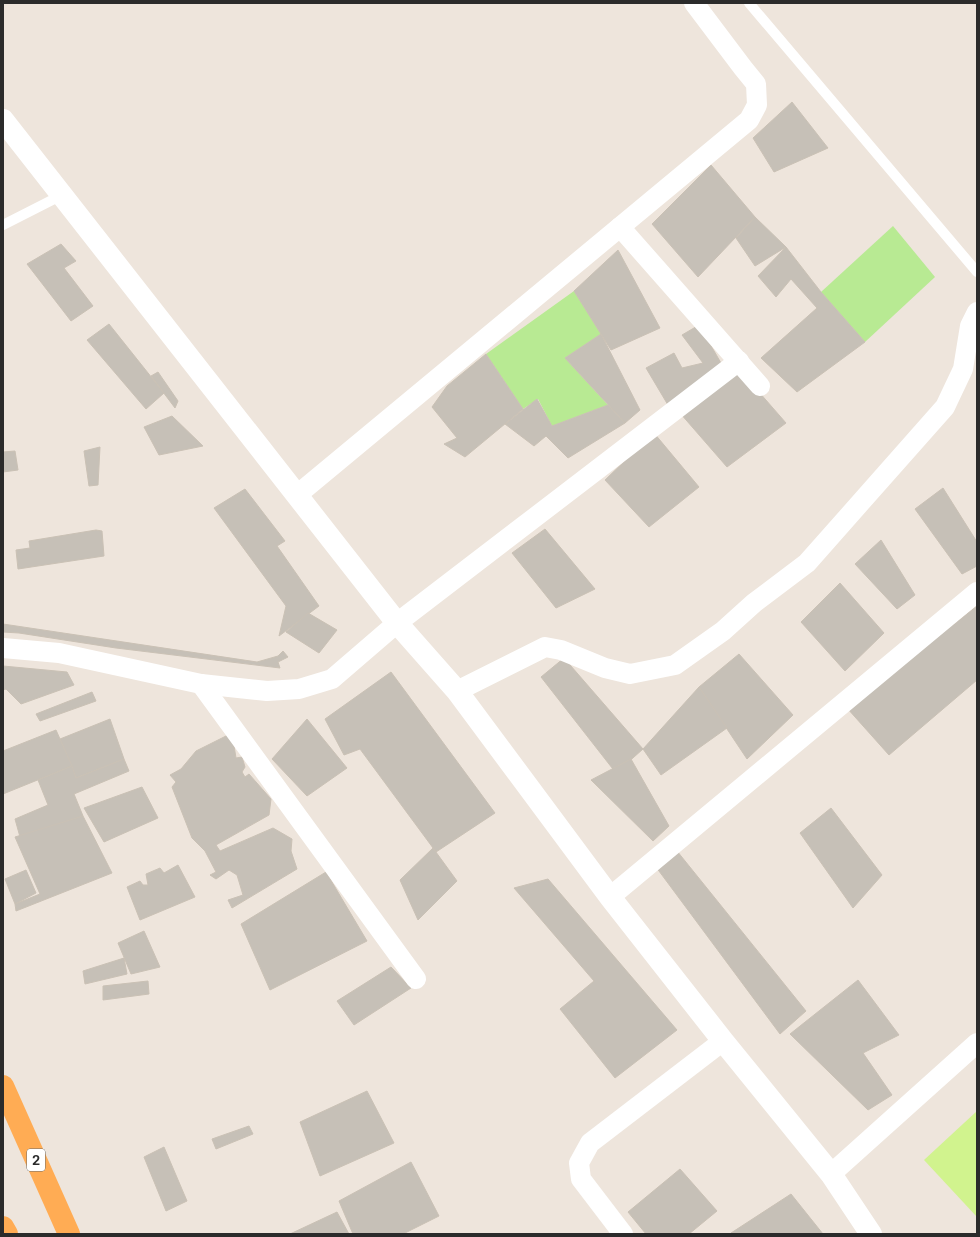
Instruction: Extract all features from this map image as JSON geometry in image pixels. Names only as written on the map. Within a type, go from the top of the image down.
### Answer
[{"type":"highway","name":"2","points":[[3,1086],[69,1234]]},
{"type":"highway","points":[[3,1226],[6,1234]]},
{"type":"main road","points":[[3,120],[397,623],[457,691],[610,897],[723,1041],[831,1174],[872,1234]]},
{"type":"street","points":[[297,495],[749,120],[756,105],[756,84],[694,3]]},
{"type":"street","points":[[620,227],[760,386]]},
{"type":"street","points":[[457,691],[545,647],[560,650],[605,668],[630,674],[675,665],[723,631],[754,603],[807,563],[945,407],[963,369],[970,326],[977,312]]},
{"type":"street","points":[[3,648],[59,653],[201,684],[267,691],[299,689],[332,679],[397,623],[739,362]]},
{"type":"street","points":[[610,897],[977,592]]},
{"type":"street","points":[[201,684],[416,979]]},
{"type":"street","points":[[623,1234],[580,1179],[579,1163],[590,1143],[723,1041]]},
{"type":"street","points":[[831,1174],[977,1043]]},
{"type":"lane","points":[[749,3],[977,272]]},
{"type":"lane","points":[[3,225],[62,195]]},
{"type":"green space","points":[[893,226],[935,277],[865,342],[821,292]]},
{"type":"green space","points":[[574,291],[601,334],[565,358],[608,405],[552,426],[538,399],[523,409],[486,354]]},
{"type":"green space","points":[[977,1111],[977,1217],[924,1160]]},
{"type":"building","points":[[792,102],[828,148],[774,172],[753,138]]},
{"type":"building","points":[[711,165],[755,217],[698,277],[652,224]]},
{"type":"building","points":[[755,217],[786,247],[755,266],[736,238]]},
{"type":"building","points":[[61,244],[76,261],[64,268],[93,306],[71,321],[27,264]]},
{"type":"building","points":[[786,247],[821,292],[865,342],[797,392],[761,358],[817,308],[791,279],[776,297],[758,276]]},
{"type":"building","points":[[618,250],[660,328],[611,350],[574,291]]},
{"type":"building","points":[[109,324],[164,393],[146,409],[87,340]]},
{"type":"building","points":[[699,325],[721,363],[668,405],[646,368],[674,353],[682,368],[703,363],[682,335]]},
{"type":"building","points":[[601,334],[640,410],[625,423],[565,358]]},
{"type":"building","points":[[486,354],[523,409],[465,457],[444,444],[457,438],[432,407],[447,386]]},
{"type":"building","points":[[738,368],[786,423],[727,467],[680,413]]},
{"type":"building","points":[[158,372],[178,401],[175,408],[151,376]]},
{"type":"building","points":[[537,399],[552,426],[608,405],[625,423],[568,458],[546,436],[534,446],[505,424]]},
{"type":"building","points":[[172,416],[203,446],[159,455],[144,427]]},
{"type":"building","points":[[654,433],[699,487],[649,527],[605,480]]},
{"type":"building","points":[[100,447],[98,485],[89,486],[84,451]]},
{"type":"building","points":[[15,451],[18,470],[3,472],[3,452]]},
{"type":"building","points":[[943,488],[977,542],[977,566],[962,574],[915,509]]},
{"type":"building","points":[[245,489],[285,541],[277,546],[319,606],[279,636],[286,606],[214,508]]},
{"type":"building","points":[[545,529],[595,589],[556,608],[512,553]]},
{"type":"building","points":[[96,530],[102,531],[104,556],[18,569],[16,550],[30,548],[29,541]]},
{"type":"building","points":[[881,540],[915,595],[897,609],[855,564]]},
{"type":"building","points":[[840,583],[884,633],[845,671],[801,622]]},
{"type":"building","points":[[977,606],[977,680],[889,755],[847,708]]},
{"type":"building","points":[[308,613],[337,630],[319,653],[286,632]]},
{"type":"building","points":[[3,624],[257,662],[278,656],[283,651],[288,657],[278,662],[280,668],[116,648],[19,633],[3,632]]},
{"type":"building","points":[[739,654],[793,715],[747,759],[699,687]]},
{"type":"building","points":[[564,658],[643,749],[616,773],[541,677]]},
{"type":"building","points":[[3,666],[67,672],[74,685],[21,704],[6,689],[3,690]]},
{"type":"building","points":[[391,672],[495,813],[436,852],[360,749],[344,755],[325,719]]},
{"type":"building","points":[[699,687],[727,728],[661,775],[643,749]]},
{"type":"building","points":[[92,692],[96,701],[40,721],[36,714]]},
{"type":"building","points":[[110,719],[124,759],[76,778],[60,739]]},
{"type":"building","points":[[307,719],[347,768],[307,796],[272,759]]},
{"type":"building","points":[[56,730],[72,766],[3,794],[3,751]]},
{"type":"building","points":[[232,733],[236,758],[242,757],[245,767],[242,772],[245,777],[249,774],[271,799],[269,815],[216,845],[220,851],[273,828],[292,839],[291,851],[297,869],[232,908],[228,900],[243,895],[237,875],[229,870],[216,879],[210,875],[216,872],[205,851],[192,838],[172,787],[176,782],[170,775],[181,769],[196,751]]},
{"type":"building","points":[[124,759],[129,771],[74,794],[83,816],[20,837],[15,819],[48,805],[38,780],[72,766],[76,778]]},
{"type":"building","points":[[631,759],[669,826],[653,841],[591,780]]},
{"type":"building","points":[[142,787],[158,818],[104,842],[84,808]]},
{"type":"building","points":[[831,808],[882,875],[853,908],[800,833]]},
{"type":"building","points":[[83,816],[112,873],[16,911],[15,904],[40,894],[15,837]]},
{"type":"building","points":[[433,848],[457,881],[418,920],[400,880]]},
{"type":"building","points":[[677,851],[806,1011],[780,1034],[656,867]]},
{"type":"building","points":[[178,865],[195,897],[140,920],[127,887],[140,881],[143,885],[148,885],[146,874],[160,868],[164,873]]},
{"type":"building","points":[[26,870],[36,893],[15,904],[5,879]]},
{"type":"building","points":[[326,872],[367,941],[270,990],[241,924]]},
{"type":"building","points":[[548,879],[677,1030],[615,1078],[560,1009],[594,981],[514,888]]},
{"type":"building","points":[[144,931],[160,967],[131,974],[118,943]]},
{"type":"building","points":[[124,958],[127,974],[85,984],[83,971]]},
{"type":"building","points":[[391,967],[411,988],[354,1025],[337,1001]]},
{"type":"building","points":[[858,980],[899,1035],[863,1053],[892,1095],[868,1110],[790,1034]]},
{"type":"building","points":[[148,981],[149,994],[103,1000],[103,986]]},
{"type":"building","points":[[367,1091],[394,1143],[320,1176],[300,1122]]},
{"type":"building","points":[[249,1126],[253,1134],[216,1149],[212,1139]]},
{"type":"building","points":[[164,1147],[187,1201],[166,1211],[144,1157]]},
{"type":"building","points":[[411,1162],[439,1216],[403,1234],[353,1234],[339,1201]]},
{"type":"building","points":[[680,1169],[717,1211],[689,1234],[646,1234],[628,1212]]},
{"type":"building","points":[[791,1194],[823,1234],[731,1233]]},
{"type":"building","points":[[337,1212],[349,1234],[290,1234]]}]
